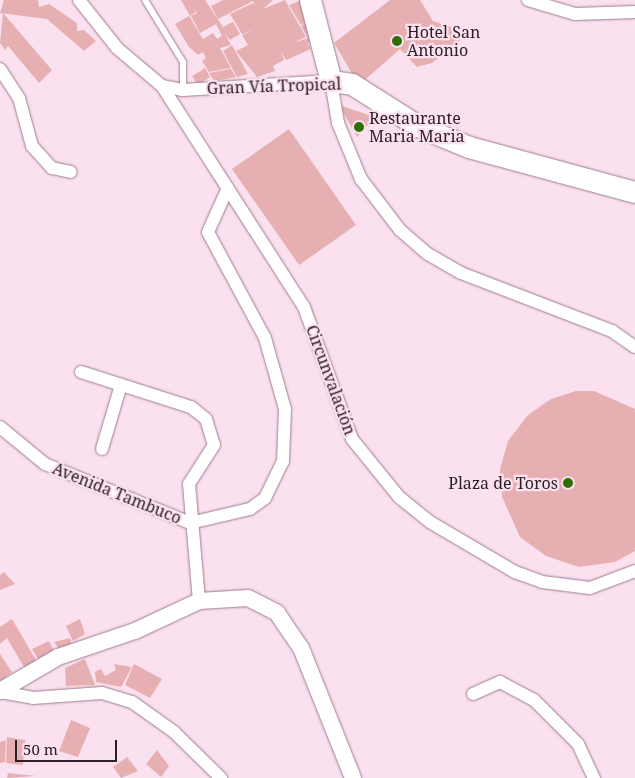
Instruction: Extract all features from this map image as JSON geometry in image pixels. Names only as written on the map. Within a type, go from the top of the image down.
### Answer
[{"type":"main road","points":[[310,0],[331,81]]},
{"type":"main road","points":[[325,0],[331,81]]},
{"type":"main road","name":"Gran Vía Tropical","points":[[331,81],[352,84],[418,126],[469,147],[633,188]]},
{"type":"street","name":"Gran Vía Tropical","points":[[78,0],[117,48],[162,86],[183,90],[331,81]]},
{"type":"street","points":[[528,0],[574,14],[635,12]]},
{"type":"street","points":[[0,69],[19,98],[32,146],[52,168],[71,172]]},
{"type":"street","points":[[331,81],[345,138],[361,179],[377,203],[428,254],[461,272],[612,330],[635,347]]},
{"type":"street","name":"Circunvalación","points":[[162,86],[304,306],[352,439],[399,497],[430,522],[516,572],[542,582],[590,588],[635,571]]},
{"type":"street","points":[[81,372],[192,407],[213,433],[210,457],[189,484],[190,523],[250,508],[266,498],[284,461],[285,409],[266,338],[208,232],[228,188]]},
{"type":"street","points":[[102,449],[120,385]]},
{"type":"street","name":"Avenida Tambuco","points":[[0,427],[45,464],[190,523],[199,601]]},
{"type":"street","points":[[0,691],[58,657],[135,631],[199,601],[248,598],[277,613],[301,648],[354,778]]},
{"type":"street","points":[[474,694],[500,682],[534,700],[578,744],[594,778]]},
{"type":"street","points":[[0,691],[33,698],[102,694],[132,702],[174,732],[221,778]]},
{"type":"lane","points":[[145,0],[183,62],[183,90]]},
{"type":"building","points":[[4,0],[38,0],[39,7],[49,4],[77,23],[77,31],[84,30],[96,41],[84,51],[47,19],[0,13]]},
{"type":"building","points":[[181,0],[205,0],[223,27],[233,22],[240,34],[230,40],[225,34],[231,45],[220,48],[231,68],[209,72],[202,61],[206,58],[203,52],[198,55],[189,47],[175,24],[189,16],[203,39],[213,33],[217,39],[222,36],[216,24],[200,33],[191,16],[197,13],[193,6],[196,12],[190,16]]},
{"type":"building","points":[[223,0],[273,0],[263,9],[285,0],[306,37],[293,43],[308,38],[301,26],[307,22],[315,40],[308,43],[311,49],[286,60],[281,52],[284,60],[273,66],[275,71],[257,77],[236,51],[248,45],[242,35],[253,30],[242,34],[230,14],[253,3],[255,7],[253,1],[218,19],[211,6]]},
{"type":"building","name":"Hotel San Antonio","points":[[390,0],[420,0],[433,21],[457,29],[460,40],[432,63],[417,67],[400,49],[359,85],[334,43]]},
{"type":"building","points":[[300,1],[307,21],[301,25],[289,5]]},
{"type":"building","points":[[3,13],[52,70],[39,83],[8,46],[5,50],[0,43]]},
{"type":"building","points":[[232,45],[248,74],[237,77],[223,51]]},
{"type":"building","points":[[205,68],[210,77],[198,85],[192,76]]},
{"type":"building","points":[[231,69],[236,77],[214,81],[209,73]]},
{"type":"building","name":"Restaurante Maria Maria","points":[[339,105],[375,117],[357,137]]},
{"type":"building","points":[[289,129],[356,225],[299,265],[232,169]]},
{"type":"building","name":"Plaza de Toros","points":[[576,391],[594,391],[635,409],[635,551],[615,562],[579,567],[546,556],[520,537],[502,497],[500,469],[508,441],[528,415],[551,399]]},
{"type":"building","points":[[4,572],[15,584],[0,590],[0,575]]},
{"type":"building","points":[[12,619],[37,662],[25,669],[7,638],[0,644],[0,627]]},
{"type":"building","points":[[80,619],[85,634],[73,641],[66,626]]},
{"type":"building","points":[[70,638],[72,645],[59,649],[54,642]]},
{"type":"building","points":[[49,641],[56,655],[40,662],[32,649]]},
{"type":"building","points":[[0,654],[12,672],[1,681],[0,679]]},
{"type":"building","points":[[85,659],[95,685],[66,686],[65,668]]},
{"type":"building","points":[[114,664],[132,667],[121,687],[96,682],[95,672],[101,669],[105,676],[116,670]]},
{"type":"building","points":[[134,664],[162,679],[150,698],[125,685]]},
{"type":"building","points":[[71,720],[90,728],[78,757],[59,751]]},
{"type":"building","points":[[7,737],[25,740],[23,765],[6,763]]},
{"type":"building","points":[[6,740],[5,762],[0,763],[0,742]]},
{"type":"building","points":[[157,750],[169,766],[161,777],[146,764]]},
{"type":"building","points":[[127,757],[138,771],[121,778],[113,767]]},
{"type":"building","points":[[8,773],[36,776],[7,778]]},
{"type":"place","name":"Hotel San Antonio","points":[[397,41]]},
{"type":"place","name":"Restaurante Maria Maria","points":[[359,127]]},
{"type":"place","name":"Plaza de Toros","points":[[568,483]]}]
